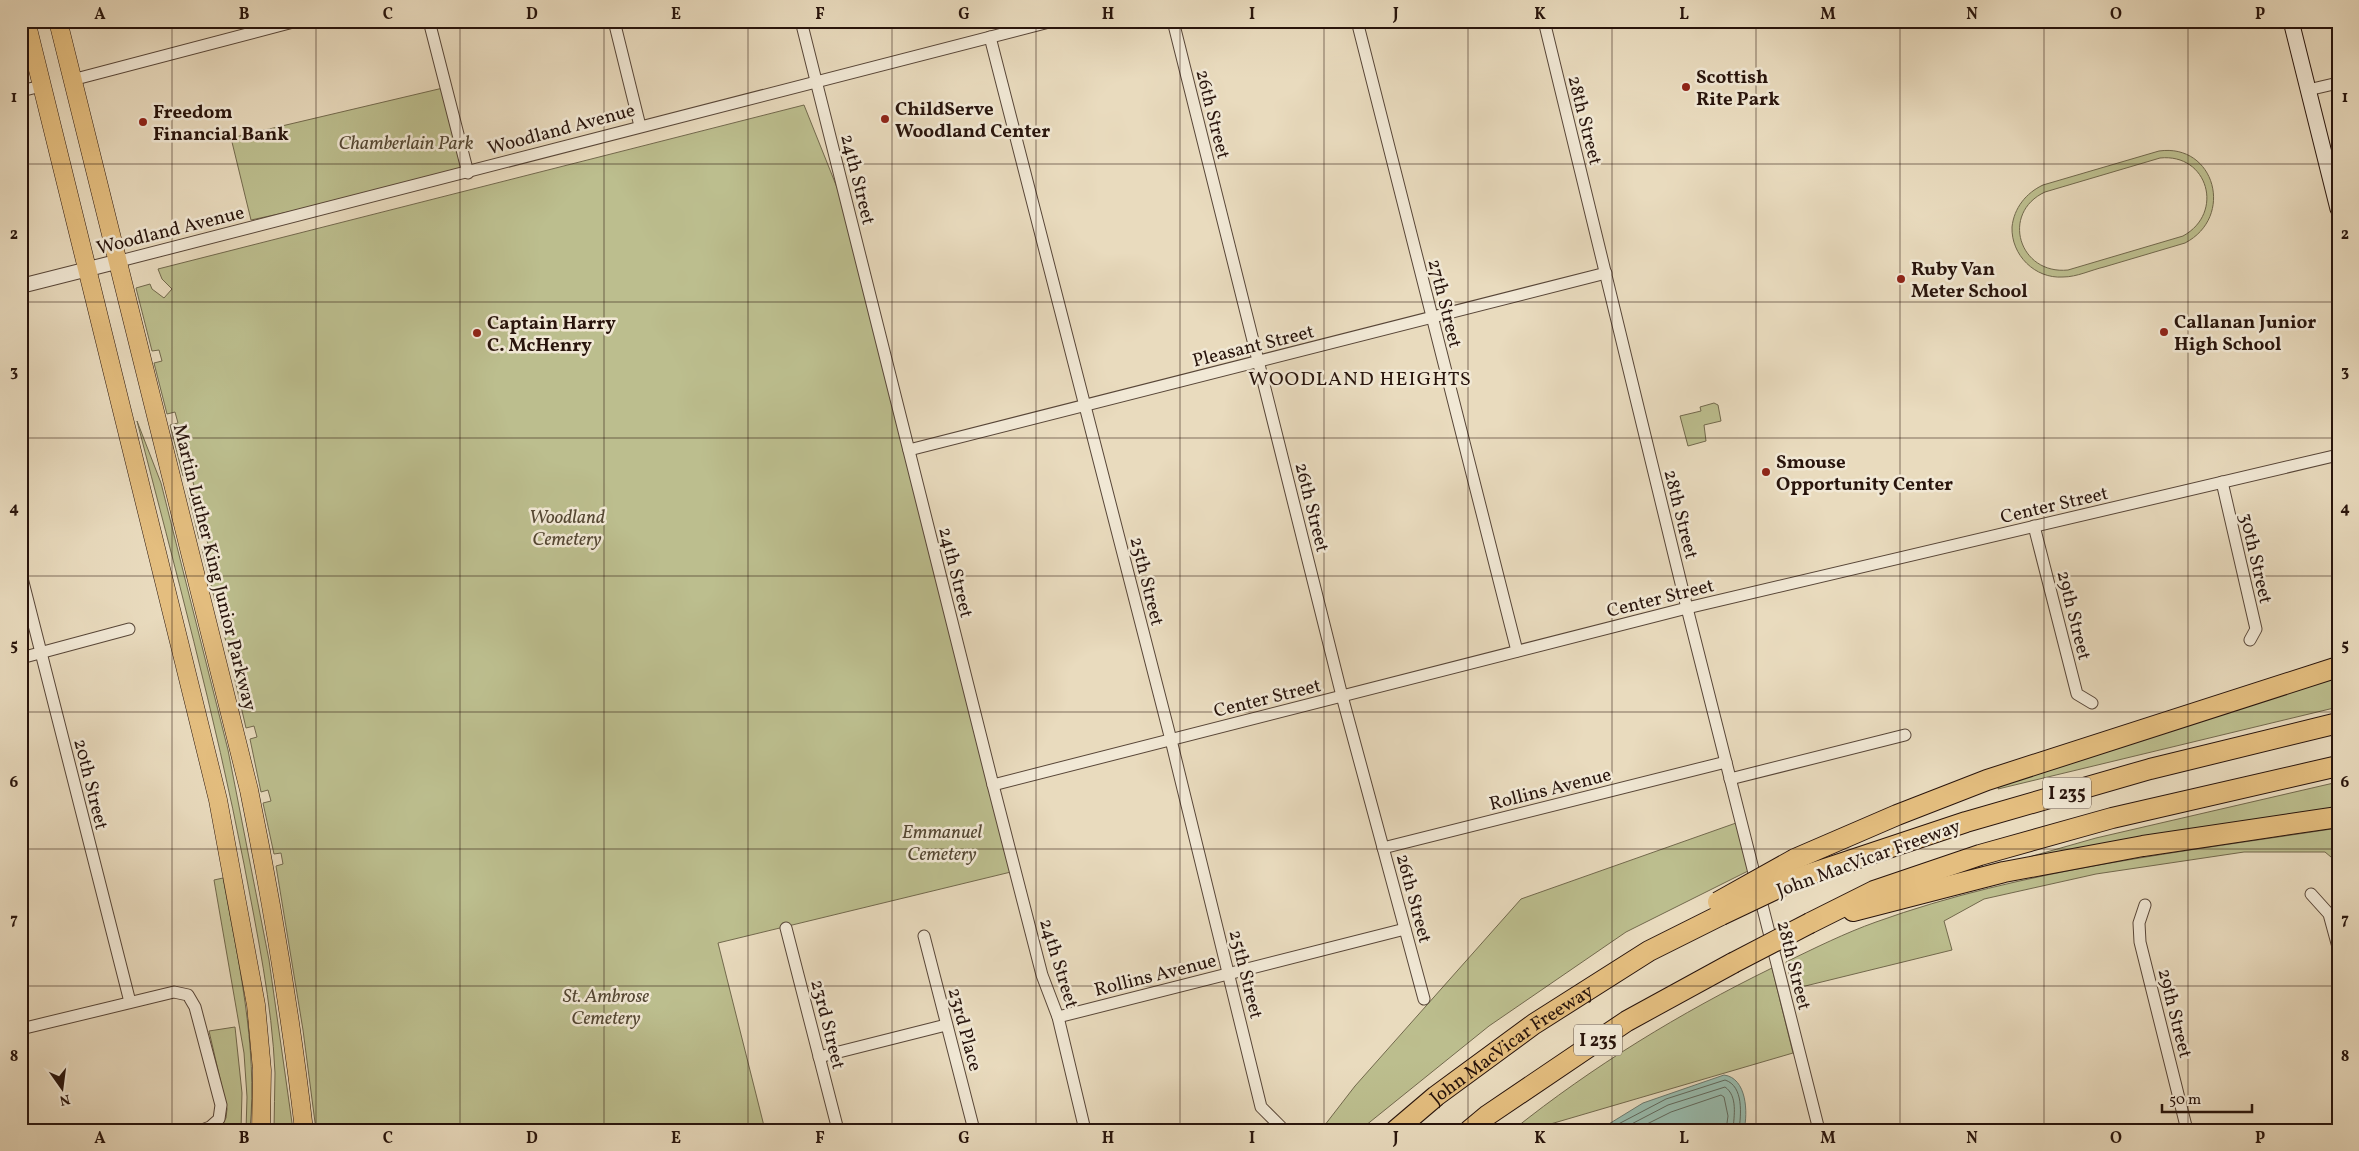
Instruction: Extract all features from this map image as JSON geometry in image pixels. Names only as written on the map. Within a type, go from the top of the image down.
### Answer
[{"type":"highway","points":[[1798,868],[1897,814],[1987,780],[2338,667]]},
{"type":"highway","name":"John MacVicar Freeway","points":[[1396,1130],[1436,1096],[1534,1024],[1719,908],[1798,868],[2150,769],[2338,723]]},
{"type":"highway","name":"John MacVicar Freeway","points":[[1470,1130],[1488,1115],[1627,1021],[1733,963],[1874,891],[1924,872],[2112,818],[2338,766]]},
{"type":"highway","points":[[1810,923],[2004,872],[2143,846],[2338,817]]},
{"type":"main road","points":[[26,21],[206,749],[233,874],[260,1038],[261,1130]]},
{"type":"main road","name":"Martin Luther King Junior Parkway","points":[[58,21],[116,262],[249,790],[284,979],[304,1130]]},
{"type":"main road","points":[[2291,21],[2338,209]]},
{"type":"street","points":[[72,80],[297,21]]},
{"type":"street","points":[[429,21],[468,173]]},
{"type":"street","points":[[614,21],[640,126]]},
{"type":"street","name":"24th Street","points":[[801,21],[993,785],[1042,975],[1058,1017],[1085,1130]]},
{"type":"street","name":"Woodland Avenue","points":[[21,286],[468,173],[640,126],[1054,21]]},
{"type":"street","name":"26th Street","points":[[1173,21],[1342,696],[1424,999]]},
{"type":"street","name":"27th Street","points":[[1357,21],[1517,651]]},
{"type":"street","name":"28th Street","points":[[1544,21],[1687,608],[1819,1130]]},
{"type":"street","name":"25th Street","points":[[990,37],[1171,740],[1261,1107],[1281,1127]]},
{"type":"street","points":[[2308,90],[2338,83]]},
{"type":"street","points":[[21,91],[42,86]]},
{"type":"street","name":"Pleasant Street","points":[[909,450],[1606,273]]},
{"type":"street","name":"Center Street","points":[[993,785],[1687,608],[2338,455]]},
{"type":"street","name":"30th Street","points":[[2222,482],[2256,628],[2250,640]]},
{"type":"street","name":"29th Street","points":[[2034,526],[2077,694],[2092,703]]},
{"type":"street","name":"20th Street","points":[[21,574],[130,1002]]},
{"type":"street","points":[[21,658],[129,630]]},
{"type":"street","points":[[1730,779],[1905,735]]},
{"type":"street","name":"Rollins Avenue","points":[[1383,848],[1726,762]]},
{"type":"street","points":[[2311,894],[2329,914],[2338,947]]},
{"type":"street","name":"29th Street","points":[[2145,905],[2138,922],[2140,942],[2188,1130]]},
{"type":"street","name":"23rd Street","points":[[786,928],[838,1130]]},
{"type":"street","name":"Rollins Avenue","points":[[1058,1017],[1405,929]]},
{"type":"street","name":"23rd Place","points":[[924,936],[974,1130]]},
{"type":"street","points":[[21,1029],[174,992],[188,995],[195,1007],[220,1105],[219,1119],[202,1130]]},
{"type":"street","points":[[819,1057],[946,1025]]},
{"type":"green space","name":"Chamberlain Park","points":[[443,88],[468,173],[251,220],[231,138]]},
{"type":"green space","name":"Woodland Cemetery","points":[[804,105],[852,225],[1015,871],[718,943],[765,1130],[316,1130],[303,1030],[276,866],[283,864],[281,853],[274,854],[263,803],[271,801],[268,790],[261,792],[250,739],[257,737],[254,726],[246,728],[234,676],[242,674],[239,662],[232,664],[218,612],[226,610],[223,599],[215,601],[202,549],[209,547],[206,537],[199,539],[187,488],[194,486],[191,475],[183,476],[170,425],[178,423],[175,412],[167,414],[154,363],[162,361],[159,350],[152,351],[136,288],[150,284],[152,289],[164,298],[172,289],[162,279],[158,269]]},
{"type":"green space","points":[[2159,151],[2178,152],[2194,158],[2205,170],[2212,184],[2214,200],[2210,217],[2201,231],[2185,243],[2079,275],[2053,277],[2034,269],[2020,256],[2013,237],[2013,220],[2018,207],[2031,192],[2043,185]],"holes":[[[2160,158],[2176,159],[2190,165],[2199,174],[2205,187],[2207,200],[2204,213],[2196,226],[2183,236],[2068,270],[2051,269],[2037,263],[2027,253],[2021,241],[2020,227],[2023,214],[2031,202],[2045,192]]]},
{"type":"green space","points":[[1714,403],[1718,405],[1721,421],[1704,425],[1706,441],[1688,446],[1680,416],[1701,411],[1700,407]]},
{"type":"green space","points":[[137,421],[161,483],[228,750],[269,960],[293,1130],[274,1130],[275,1073],[271,1021],[244,864],[207,697]]},
{"type":"green space","points":[[2338,674],[2338,707],[1998,789],[2000,784]]},
{"type":"green space","points":[[2338,782],[2338,809],[2029,860],[2029,857],[2096,838]]},
{"type":"green space","points":[[1736,823],[1748,871],[1626,932],[1489,1026],[1360,1130],[1321,1130],[1355,1086],[1521,899]]},
{"type":"green space","points":[[2338,828],[2338,856],[2331,857],[2325,852],[2244,852],[2096,874],[1984,899],[1944,921],[1952,950],[1793,989],[1786,962],[1864,926],[1932,904],[1988,888],[2104,864]]},
{"type":"green space","points":[[223,878],[240,971],[249,1035],[252,1098],[250,1130],[246,1130],[247,1097],[244,1053],[214,880]]},
{"type":"green space","points":[[1772,968],[1793,1053],[1530,1130],[1513,1130],[1606,1062],[1704,1003]]},
{"type":"green space","points":[[235,1027],[242,1093],[241,1130],[218,1130],[226,1118],[227,1109],[209,1031]]},
{"type":"water","points":[[1724,1075],[1737,1082],[1744,1097],[1746,1115],[1744,1130],[1599,1130],[1643,1103]]},
{"type":"place","name":"Scottish Rite Park","points":[[1686,87]]},
{"type":"place","name":"ChildServe Woodland Center","points":[[885,119]]},
{"type":"place","name":"Freedom Financial Bank","points":[[143,122]]},
{"type":"place","name":"Ruby Van Meter School","points":[[1901,279]]},
{"type":"place","name":"Callanan Junior High School","points":[[2164,332]]},
{"type":"place","name":"Captain Harry C. McHenry","points":[[477,333]]},
{"type":"place","name":"Smouse Opportunity Center","points":[[1766,472]]},
{"type":"district","name":"WOODLAND HEIGHTS","points":[[1360,378]]},
{"type":"park label","name":"Emmanuel Cemetery","points":[[942,842]]},
{"type":"park label","name":"St. Ambrose Cemetery","points":[[606,1006]]}]
